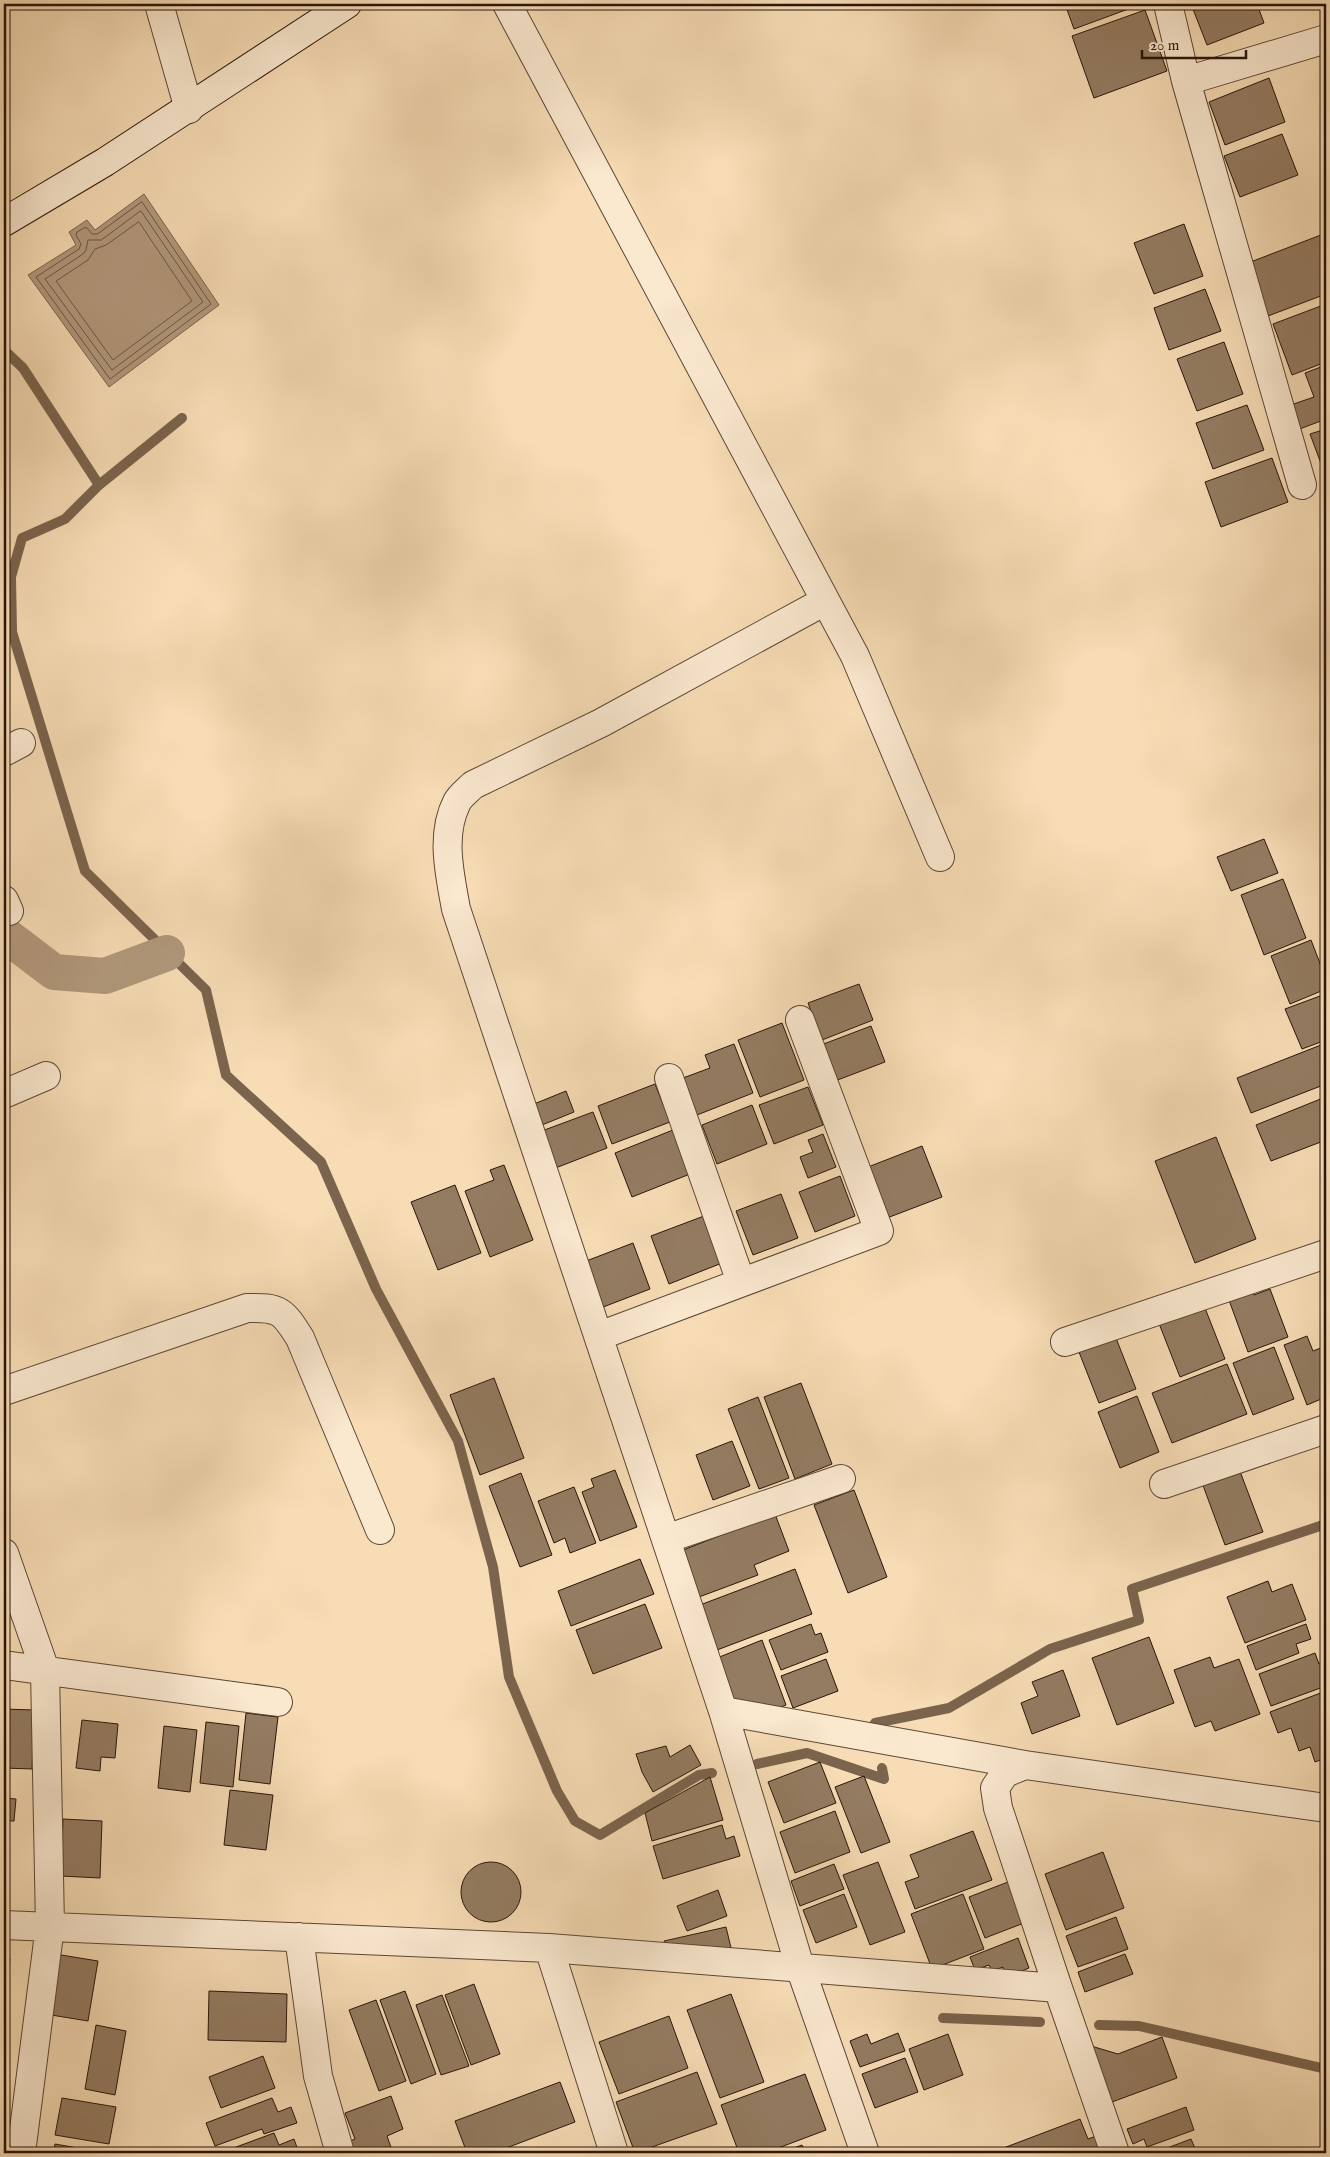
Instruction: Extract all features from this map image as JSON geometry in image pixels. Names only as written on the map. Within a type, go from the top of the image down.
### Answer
[{"type":"street","points":[[159,4],[189,109]]},
{"type":"street","points":[[4,222],[106,162],[347,4]]},
{"type":"street","points":[[507,4],[855,656],[940,857]]},
{"type":"street","points":[[1168,4],[1186,81],[1302,485]]},
{"type":"street","points":[[1186,81],[1326,39]]},
{"type":"street","points":[[825,601],[601,723],[473,785],[457,801],[450,823],[447,862],[456,909],[723,1711],[800,1966],[865,2153]]},
{"type":"street","points":[[599,1336],[879,1231],[800,1020]]},
{"type":"street","points":[[4,1094],[46,1076]]},
{"type":"street","points":[[668,1078],[741,1282]]},
{"type":"street","points":[[1065,1342],[1326,1254]]},
{"type":"street","points":[[4,1391],[247,1308],[270,1307],[286,1316],[300,1338],[380,1530]]},
{"type":"street","points":[[1164,1484],[1326,1428]]},
{"type":"street","points":[[666,1539],[842,1479]]},
{"type":"street","points":[[4,1553],[45,1670],[50,1926],[21,2153]]},
{"type":"street","points":[[4,1665],[278,1702]]},
{"type":"street","points":[[723,1711],[1025,1765],[1326,1808]]},
{"type":"street","points":[[1025,1765],[1005,1773],[995,1788],[998,1808],[1115,2153]]},
{"type":"street","points":[[4,1925],[549,1948],[800,1966],[1058,1988]]},
{"type":"street","points":[[299,1937],[318,2076],[340,2153]]},
{"type":"street","points":[[549,1948],[614,2153]]},
{"type":"water","points":[[144,194],[219,305],[109,387],[28,275],[76,245],[69,232],[87,220],[95,230]]},
{"type":"building","points":[[1065,4],[1142,4],[1074,29]]},
{"type":"building","points":[[1191,4],[1257,4],[1264,23],[1207,45]]},
{"type":"building","points":[[1145,10],[1167,71],[1094,98],[1072,36]]},
{"type":"building","points":[[1269,78],[1285,122],[1225,145],[1209,102]]},
{"type":"building","points":[[1282,134],[1298,175],[1240,197],[1224,156]]},
{"type":"building","points":[[1184,224],[1203,276],[1154,294],[1134,243]]},
{"type":"building","points":[[1326,233],[1326,294],[1268,316],[1248,263]]},
{"type":"building","points":[[1205,289],[1221,331],[1169,350],[1154,308]]},
{"type":"building","points":[[1326,304],[1326,362],[1292,375],[1273,324]]},
{"type":"building","points":[[1224,342],[1243,394],[1197,411],[1177,359]]},
{"type":"building","points":[[1326,365],[1326,419],[1297,430],[1288,406],[1314,397],[1305,373]]},
{"type":"building","points":[[1247,405],[1264,450],[1213,469],[1196,423]]},
{"type":"building","points":[[1326,429],[1326,477],[1310,434]]},
{"type":"building","points":[[1272,458],[1288,502],[1221,527],[1205,482]]},
{"type":"building","points":[[1264,839],[1278,873],[1231,891],[1217,857]]},
{"type":"building","points":[[1283,879],[1306,938],[1264,955],[1241,895]]},
{"type":"building","points":[[1311,940],[1326,979],[1326,989],[1290,1004],[1271,956]]},
{"type":"building","points":[[859,984],[873,1020],[822,1040],[808,1003]]},
{"type":"building","points":[[1320,996],[1326,1012],[1326,1040],[1302,1049],[1285,1009]]},
{"type":"building","points":[[782,1023],[804,1080],[760,1097],[738,1040]]},
{"type":"building","points":[[871,1026],[885,1062],[835,1081],[821,1045]]},
{"type":"building","points":[[1326,1043],[1326,1084],[1251,1113],[1237,1078]]},
{"type":"building","points":[[734,1044],[753,1093],[697,1115],[683,1078],[710,1068],[705,1055]]},
{"type":"building","points":[[655,1084],[670,1122],[612,1144],[598,1106]]},
{"type":"building","points":[[808,1087],[823,1125],[774,1144],[759,1105]]},
{"type":"building","points":[[566,1091],[574,1112],[542,1125],[534,1104]]},
{"type":"building","points":[[1323,1098],[1326,1106],[1326,1140],[1271,1161],[1256,1125]]},
{"type":"building","points":[[752,1105],[767,1144],[717,1164],[702,1125]]},
{"type":"building","points":[[593,1112],[607,1148],[553,1169],[539,1132]]},
{"type":"building","points":[[673,1130],[690,1174],[632,1197],[615,1153]]},
{"type":"building","points":[[823,1134],[836,1167],[808,1178],[800,1157],[813,1152],[808,1140]]},
{"type":"building","points":[[1216,1137],[1256,1239],[1195,1263],[1155,1161]]},
{"type":"building","points":[[922,1146],[942,1197],[887,1218],[868,1167]]},
{"type":"building","points":[[504,1165],[533,1240],[490,1257],[465,1191],[494,1180],[490,1170]]},
{"type":"building","points":[[840,1176],[855,1216],[815,1232],[799,1192]]},
{"type":"building","points":[[455,1185],[481,1253],[438,1270],[411,1202]]},
{"type":"building","points":[[781,1194],[798,1238],[753,1255],[736,1211]]},
{"type":"building","points":[[704,1216],[722,1263],[669,1284],[651,1236]]},
{"type":"building","points":[[633,1243],[650,1289],[598,1309],[581,1263]]},
{"type":"building","points":[[1249,1282],[1254,1295],[1270,1289],[1288,1337],[1248,1352],[1226,1292]]},
{"type":"building","points":[[1203,1303],[1225,1359],[1180,1377],[1158,1321]]},
{"type":"building","points":[[1114,1333],[1136,1389],[1099,1403],[1077,1347]]},
{"type":"building","points":[[1307,1336],[1313,1351],[1326,1346],[1326,1397],[1307,1405],[1284,1345]]},
{"type":"building","points":[[1274,1347],[1294,1399],[1253,1415],[1233,1363]]},
{"type":"building","points":[[1227,1364],[1247,1414],[1172,1443],[1152,1393]]},
{"type":"building","points":[[494,1378],[524,1458],[480,1475],[450,1395]]},
{"type":"building","points":[[801,1383],[832,1464],[795,1479],[764,1397]]},
{"type":"building","points":[[1137,1396],[1159,1452],[1120,1468],[1098,1412]]},
{"type":"building","points":[[758,1397],[789,1478],[759,1489],[728,1409]]},
{"type":"building","points":[[732,1441],[750,1486],[713,1500],[696,1455]]},
{"type":"building","points":[[1238,1466],[1263,1532],[1225,1545],[1201,1480]]},
{"type":"building","points":[[615,1470],[637,1527],[600,1541],[582,1492],[594,1487],[591,1479]]},
{"type":"building","points":[[521,1473],[552,1555],[520,1567],[489,1486]]},
{"type":"building","points":[[574,1487],[596,1543],[570,1553],[565,1538],[554,1543],[538,1501]]},
{"type":"building","points":[[854,1490],[887,1577],[848,1593],[814,1505]]},
{"type":"building","points":[[775,1514],[789,1551],[754,1565],[758,1575],[691,1600],[673,1554]]},
{"type":"building","points":[[640,1559],[654,1594],[571,1626],[558,1591]]},
{"type":"building","points":[[795,1569],[812,1614],[717,1650],[700,1605]]},
{"type":"building","points":[[1268,1581],[1272,1592],[1292,1584],[1306,1620],[1245,1643],[1227,1597]]},
{"type":"building","points":[[645,1604],[662,1648],[593,1674],[576,1630]]},
{"type":"building","points":[[811,1624],[815,1635],[821,1633],[828,1652],[781,1670],[769,1640]]},
{"type":"building","points":[[1306,1624],[1311,1639],[1296,1644],[1299,1653],[1256,1670],[1247,1646]]},
{"type":"building","points":[[1149,1637],[1174,1703],[1117,1725],[1092,1658]]},
{"type":"building","points":[[762,1640],[786,1705],[763,1714],[728,1702],[712,1660]]},
{"type":"building","points":[[1315,1653],[1319,1664],[1326,1661],[1326,1686],[1271,1706],[1259,1674]]},
{"type":"building","points":[[1210,1657],[1214,1668],[1239,1659],[1260,1714],[1215,1731],[1211,1721],[1195,1727],[1174,1670]]},
{"type":"building","points":[[826,1659],[838,1691],[793,1708],[781,1676]]},
{"type":"building","points":[[1063,1670],[1080,1716],[1032,1734],[1021,1703],[1038,1696],[1032,1682]]},
{"type":"building","points":[[1326,1691],[1326,1758],[1315,1762],[1310,1747],[1299,1751],[1291,1728],[1278,1733],[1270,1712]]},
{"type":"building","points":[[4,1709],[34,1710],[32,1769],[4,1768]]},
{"type":"building","points":[[246,1713],[278,1717],[270,1784],[239,1780]]},
{"type":"building","points":[[82,1720],[118,1724],[115,1758],[101,1757],[100,1771],[76,1768]]},
{"type":"building","points":[[206,1722],[239,1726],[233,1787],[200,1783]]},
{"type":"building","points":[[164,1726],[197,1730],[190,1792],[158,1788]]},
{"type":"building","points":[[690,1745],[701,1765],[653,1792],[642,1772],[636,1754],[666,1746],[670,1757]]},
{"type":"building","points":[[820,1762],[836,1803],[784,1823],[768,1782]]},
{"type":"building","points":[[864,1776],[890,1842],[861,1853],[835,1787]]},
{"type":"building","points":[[710,1777],[723,1820],[652,1841],[645,1813]]},
{"type":"building","points":[[230,1790],[273,1795],[266,1850],[224,1845]]},
{"type":"building","points":[[4,1798],[16,1799],[14,1821],[4,1821]]},
{"type":"building","points":[[835,1811],[850,1852],[795,1873],[780,1832]]},
{"type":"building","points":[[63,1819],[102,1821],[100,1878],[61,1876]]},
{"type":"building","points":[[722,1825],[726,1839],[734,1836],[740,1856],[663,1879],[653,1846]]},
{"type":"building","points":[[973,1831],[992,1880],[915,1909],[905,1882],[919,1877],[910,1855]]},
{"type":"building","points":[[1103,1852],[1124,1908],[1066,1930],[1045,1874]]},
{"type":"building","points":[[485,1862],[497,1862],[508,1867],[516,1875],[521,1886],[519,1904],[508,1917],[497,1922],[485,1922],[474,1917],[466,1909],[461,1898],[461,1886],[466,1875],[474,1867]]},
{"type":"building","points":[[878,1862],[905,1932],[870,1945],[843,1875]]},
{"type":"building","points":[[834,1864],[844,1889],[800,1906],[791,1881]]},
{"type":"building","points":[[1008,1882],[1024,1923],[985,1938],[969,1897]]},
{"type":"building","points":[[718,1890],[727,1916],[687,1931],[677,1906]]},
{"type":"building","points":[[844,1894],[857,1927],[816,1943],[803,1910]]},
{"type":"building","points":[[963,1894],[984,1949],[932,1969],[911,1914]]},
{"type":"building","points":[[1116,1917],[1128,1949],[1078,1967],[1066,1936]]},
{"type":"building","points":[[726,1927],[733,1956],[671,1954],[664,1941]]},
{"type":"building","points":[[1018,1938],[1029,1968],[1007,1977],[1003,1967],[992,1971],[989,1965],[975,1970],[970,1957]]},
{"type":"building","points":[[55,1954],[98,1961],[88,2021],[45,2014]]},
{"type":"building","points":[[1125,1954],[1133,1974],[1085,1992],[1078,1972]]},
{"type":"building","points":[[4,1957],[10,1959],[4,1998]]},
{"type":"building","points":[[474,1984],[500,2054],[471,2065],[445,1995]]},
{"type":"building","points":[[209,1991],[287,1994],[286,2042],[208,2040]]},
{"type":"building","points":[[405,1991],[436,2074],[411,2084],[380,2000]]},
{"type":"building","points":[[731,1994],[764,2082],[720,2098],[687,2010]]},
{"type":"building","points":[[442,1995],[469,2066],[441,2075],[416,2005]]},
{"type":"building","points":[[376,2000],[406,2081],[379,2091],[349,2010]]},
{"type":"building","points":[[669,2016],[688,2068],[619,2094],[599,2042]]},
{"type":"building","points":[[96,2025],[126,2031],[115,2095],[85,2089]]},
{"type":"building","points":[[898,2033],[905,2051],[860,2067],[850,2041],[867,2034],[871,2044]]},
{"type":"building","points":[[948,2034],[963,2075],[924,2090],[909,2049]]},
{"type":"building","points":[[1162,2037],[1177,2078],[1112,2102],[1091,2046],[1118,2054]]},
{"type":"building","points":[[263,2056],[275,2088],[221,2108],[209,2077]]},
{"type":"building","points":[[905,2058],[918,2092],[875,2108],[862,2074]]},
{"type":"building","points":[[697,2072],[717,2124],[635,2153],[616,2102]]},
{"type":"building","points":[[805,2074],[826,2130],[765,2153],[739,2153],[721,2105]]},
{"type":"building","points":[[560,2082],[575,2122],[493,2153],[467,2153],[455,2121]]},
{"type":"building","points":[[391,2096],[403,2129],[387,2136],[393,2153],[346,2153],[343,2144],[355,2139],[345,2113]]},
{"type":"building","points":[[62,2098],[116,2107],[109,2144],[55,2135]]},
{"type":"building","points":[[272,2098],[278,2112],[291,2107],[297,2123],[264,2134],[262,2129],[215,2146],[206,2123]]},
{"type":"building","points":[[1186,2107],[1194,2130],[1147,2147],[1144,2139],[1133,2144],[1127,2129]]},
{"type":"building","points":[[1080,2119],[1088,2139],[1096,2136],[1103,2153],[993,2152]]},
{"type":"building","points":[[274,2133],[279,2145],[294,2139],[299,2153],[220,2153]]},
{"type":"building","points":[[1191,2139],[1197,2153],[1154,2153]]},
{"type":"building","points":[[55,2144],[106,2153],[53,2153]]},
{"type":"building","points":[[802,2145],[806,2153],[780,2153]]},
{"type":"waterway","points":[[4,350],[23,368],[99,485],[65,519],[22,538],[11,577],[12,632],[85,871],[206,990],[226,1075],[321,1162],[376,1289],[458,1441],[493,1567],[509,1677],[557,1791],[575,1821],[600,1835],[699,1775],[712,1773]]},
{"type":"waterway","points":[[99,485],[182,418]]},
{"type":"waterway","points":[[4,934],[54,972],[105,976],[167,953]]},
{"type":"waterway","points":[[875,1723],[949,1708],[1050,1649],[1139,1620],[1132,1589],[1326,1524]]},
{"type":"waterway","points":[[757,1764],[807,1753],[884,1779],[882,1768]]},
{"type":"waterway","points":[[943,2018],[1040,2022]]},
{"type":"waterway","points":[[1099,2025],[1139,2026],[1326,2069]]}]
